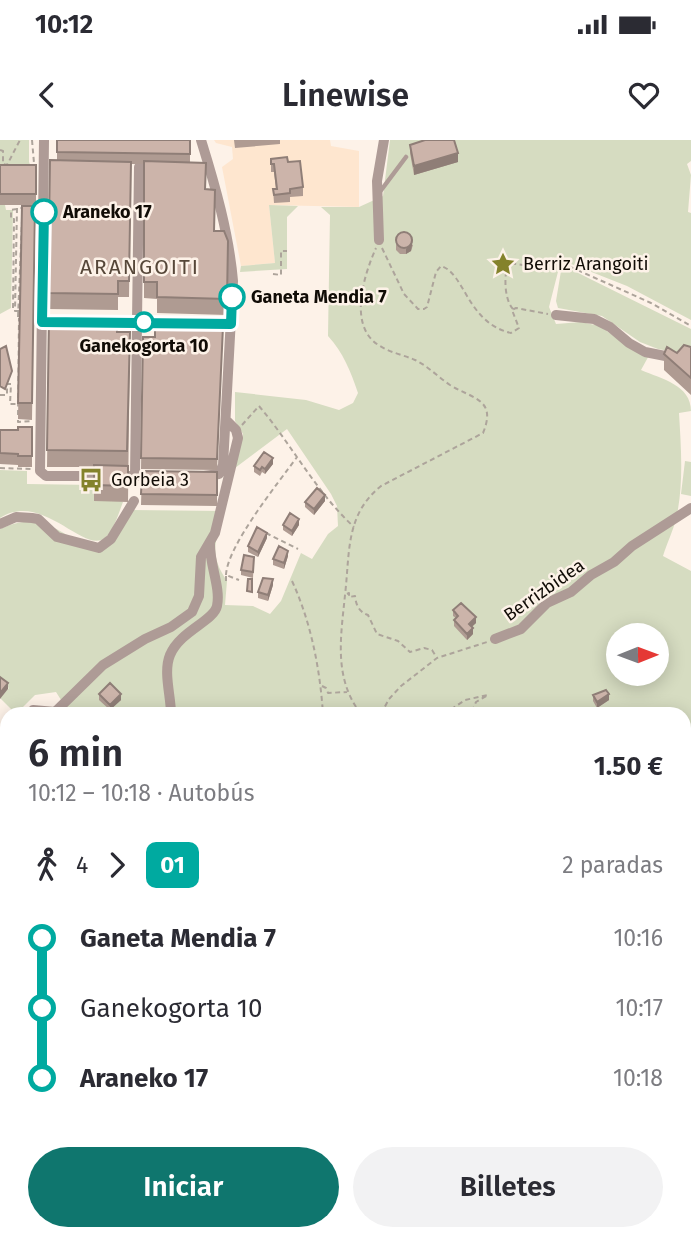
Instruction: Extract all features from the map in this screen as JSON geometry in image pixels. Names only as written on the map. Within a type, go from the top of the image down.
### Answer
[{"type":"street","points":[[44,140],[44,322],[40,471],[46,476],[161,476]]},
{"type":"street","points":[[197,476],[219,474],[223,465],[231,324],[231,261],[210,167],[201,140]]},
{"type":"street","points":[[379,240],[377,195],[384,140]]},
{"type":"street","points":[[123,167],[151,168]]},
{"type":"street","points":[[135,476],[139,167]]},
{"type":"street","points":[[198,169],[210,167]]},
{"type":"street","points":[[556,315],[594,319],[645,352],[691,361]]},
{"type":"street","points":[[88,322],[231,324]]},
{"type":"street","points":[[60,707],[103,665],[145,639],[171,627],[192,612],[199,596],[201,557],[215,533],[238,439],[236,430],[226,420]]},
{"type":"street","points":[[0,524],[16,517],[38,519],[57,537],[99,548],[111,539],[134,501]]},
{"type":"street","name":"Berrizbidea","points":[[495,639],[521,629],[547,603],[571,592],[590,575],[614,562],[632,546],[691,508]]},
{"type":"street","points":[[171,707],[169,657],[180,640],[193,627],[214,615],[217,608],[217,588],[210,556],[210,542]]},
{"type":"lane","points":[[377,195],[406,157]]},
{"type":"path","points":[[7,165],[20,140]]},
{"type":"path","points":[[32,140],[32,159],[44,168]]},
{"type":"path","points":[[0,150],[3,151],[3,164],[7,165],[9,170]]},
{"type":"path","points":[[13,308],[14,219],[11,219],[11,209],[27,208]]},
{"type":"path","points":[[17,209],[15,311],[19,312]]},
{"type":"path","points":[[29,221],[21,221],[17,404],[18,422],[34,421]]},
{"type":"path","points":[[379,240],[395,279],[418,309],[427,307],[436,272],[441,266],[451,272],[474,309],[488,324],[502,331],[516,332],[519,323],[507,299],[505,273],[508,263],[531,266],[552,263],[564,264],[613,286],[691,326]]},
{"type":"path","points":[[357,707],[348,692],[340,666],[340,645],[346,594],[346,566],[359,510],[367,498],[397,477],[484,433],[488,421],[487,410],[480,400],[450,385],[416,361],[379,346],[369,336],[362,323],[361,307],[369,268],[379,240]]},
{"type":"path","points":[[273,274],[281,275],[281,251],[287,251]]},
{"type":"path","points":[[514,310],[556,315]]},
{"type":"path","points":[[0,395],[7,396],[7,384],[11,384],[10,404],[17,404]]},
{"type":"path","points":[[236,430],[259,406],[298,456],[333,508],[354,528]]},
{"type":"path","points":[[226,586],[231,556],[260,507],[298,456]]},
{"type":"path","points":[[0,468],[33,469]]},
{"type":"path","points":[[262,531],[298,549]]},
{"type":"path","points":[[226,575],[239,580]]},
{"type":"path","points":[[292,581],[307,623],[321,686],[322,707]]},
{"type":"path","points":[[346,594],[349,593],[349,597],[355,596],[356,605],[368,615],[377,634],[398,641],[410,652],[424,648],[432,650],[438,658]]},
{"type":"path","name":"Berrizbidea","points":[[384,707],[401,686],[438,658],[495,639]]},
{"type":"path","points":[[321,686],[326,688],[328,693],[348,692]]},
{"type":"path","points":[[454,707],[465,700],[488,695],[476,702],[474,707]]},
{"type":"shaded area","points":[[214,140],[330,140],[331,146],[359,151],[359,207],[269,205],[275,263],[241,266],[222,167],[233,159],[232,147]]},
{"type":"green space","points":[[0,140],[29,140],[29,162],[33,172],[0,176]]},
{"type":"green space","points":[[390,140],[691,140],[691,161],[687,164],[691,175],[688,212],[691,213],[691,320],[627,286],[561,260],[549,307],[556,324],[581,322],[600,326],[615,337],[652,350],[641,370],[674,384],[690,402],[691,411],[679,413],[680,493],[676,519],[663,556],[691,571],[691,707],[66,707],[56,692],[35,695],[23,707],[9,707],[0,698],[9,688],[0,681],[0,529],[22,522],[39,522],[87,547],[101,551],[131,510],[224,511],[215,547],[217,563],[227,581],[225,605],[253,606],[270,614],[281,601],[301,553],[312,559],[328,534],[338,526],[337,506],[331,494],[287,429],[235,468],[243,434],[235,421],[235,392],[306,400],[339,410],[353,403],[358,393],[342,356],[328,336],[330,215],[321,207],[359,207],[383,196]]},
{"type":"green space","points":[[0,205],[5,205],[6,210],[13,210],[11,308],[0,314]]},
{"type":"green space","points":[[269,205],[298,206],[287,217],[287,269],[240,272],[241,266],[275,263]]},
{"type":"green space","points":[[562,265],[691,329],[691,355],[658,349],[640,342],[602,316],[558,308],[556,301]]},
{"type":"green space","points":[[685,461],[691,462],[691,496],[681,494]]},
{"type":"green space","points":[[0,470],[27,471],[27,484],[94,485],[123,502],[111,530],[106,537],[97,541],[87,539],[47,517],[32,512],[16,512],[0,518]]},
{"type":"building","points":[[57,140],[190,140],[190,154],[57,152]]},
{"type":"building","points":[[425,140],[454,140],[458,153],[414,166],[410,145]]},
{"type":"building","points":[[287,157],[288,162],[300,161],[303,187],[290,189],[290,193],[274,195],[273,189],[277,189],[271,159]]},
{"type":"building","points":[[50,160],[131,162],[129,281],[118,281],[118,294],[48,293]]},
{"type":"building","points":[[144,161],[206,163],[205,189],[215,190],[214,231],[224,231],[228,241],[227,299],[157,297],[157,282],[144,282]]},
{"type":"building","points":[[0,165],[36,165],[36,194],[0,194]]},
{"type":"building","points":[[22,206],[35,206],[32,403],[18,403]]},
{"type":"building","points":[[401,232],[407,232],[412,240],[410,246],[401,248],[396,243],[396,237]]},
{"type":"building","points":[[49,318],[117,318],[117,332],[130,332],[127,451],[47,450]]},
{"type":"building","points":[[155,324],[223,326],[217,459],[141,458],[143,337],[155,337]]},
{"type":"building","points":[[684,345],[691,347],[691,378],[664,354],[667,347],[677,353]]},
{"type":"building","points":[[6,346],[12,371],[5,389],[0,386],[0,349]]},
{"type":"building","points":[[18,427],[32,427],[32,456],[0,453],[0,430],[18,430]]},
{"type":"building","points":[[264,452],[273,458],[265,469],[262,467],[260,470],[254,466]]},
{"type":"building","points":[[94,465],[128,466],[128,486],[94,485]]},
{"type":"building","points":[[142,471],[217,472],[217,495],[141,494]]},
{"type":"building","points":[[317,488],[325,495],[314,509],[305,502]]},
{"type":"building","points":[[290,513],[299,519],[292,531],[283,525]]},
{"type":"building","points":[[257,527],[267,533],[258,552],[248,546]]},
{"type":"building","points":[[279,546],[288,551],[284,563],[273,559]]},
{"type":"building","points":[[244,555],[254,557],[253,572],[241,570]]},
{"type":"building","points":[[263,578],[273,579],[268,595],[258,592]]},
{"type":"building","points":[[248,579],[252,579],[252,592],[247,591]]},
{"type":"building","points":[[461,603],[476,617],[469,624],[473,628],[467,634],[454,620],[458,616],[453,610]]},
{"type":"building","points":[[0,677],[8,683],[0,693]]},
{"type":"building","points":[[110,683],[121,694],[110,705],[99,694]]},
{"type":"building","points":[[606,690],[609,694],[597,702],[593,695]]},
{"type":"bus line","name":"01","points":[[44,212],[42,322],[231,324],[232,297]]},
{"type":"place","name":"Araneko 17","points":[[44,212]]},
{"type":"place","name":"Berriz Arangoiti","points":[[503,264]]},
{"type":"place","name":"Ganeta Mendia 7","points":[[232,297]]},
{"type":"place","name":"Ganekogorta 10","points":[[144,322]]},
{"type":"place","name":"Gorbeia 3","points":[[91,480]]},
{"type":"district","name":"ARANGOITI","points":[[140,267]]}]
